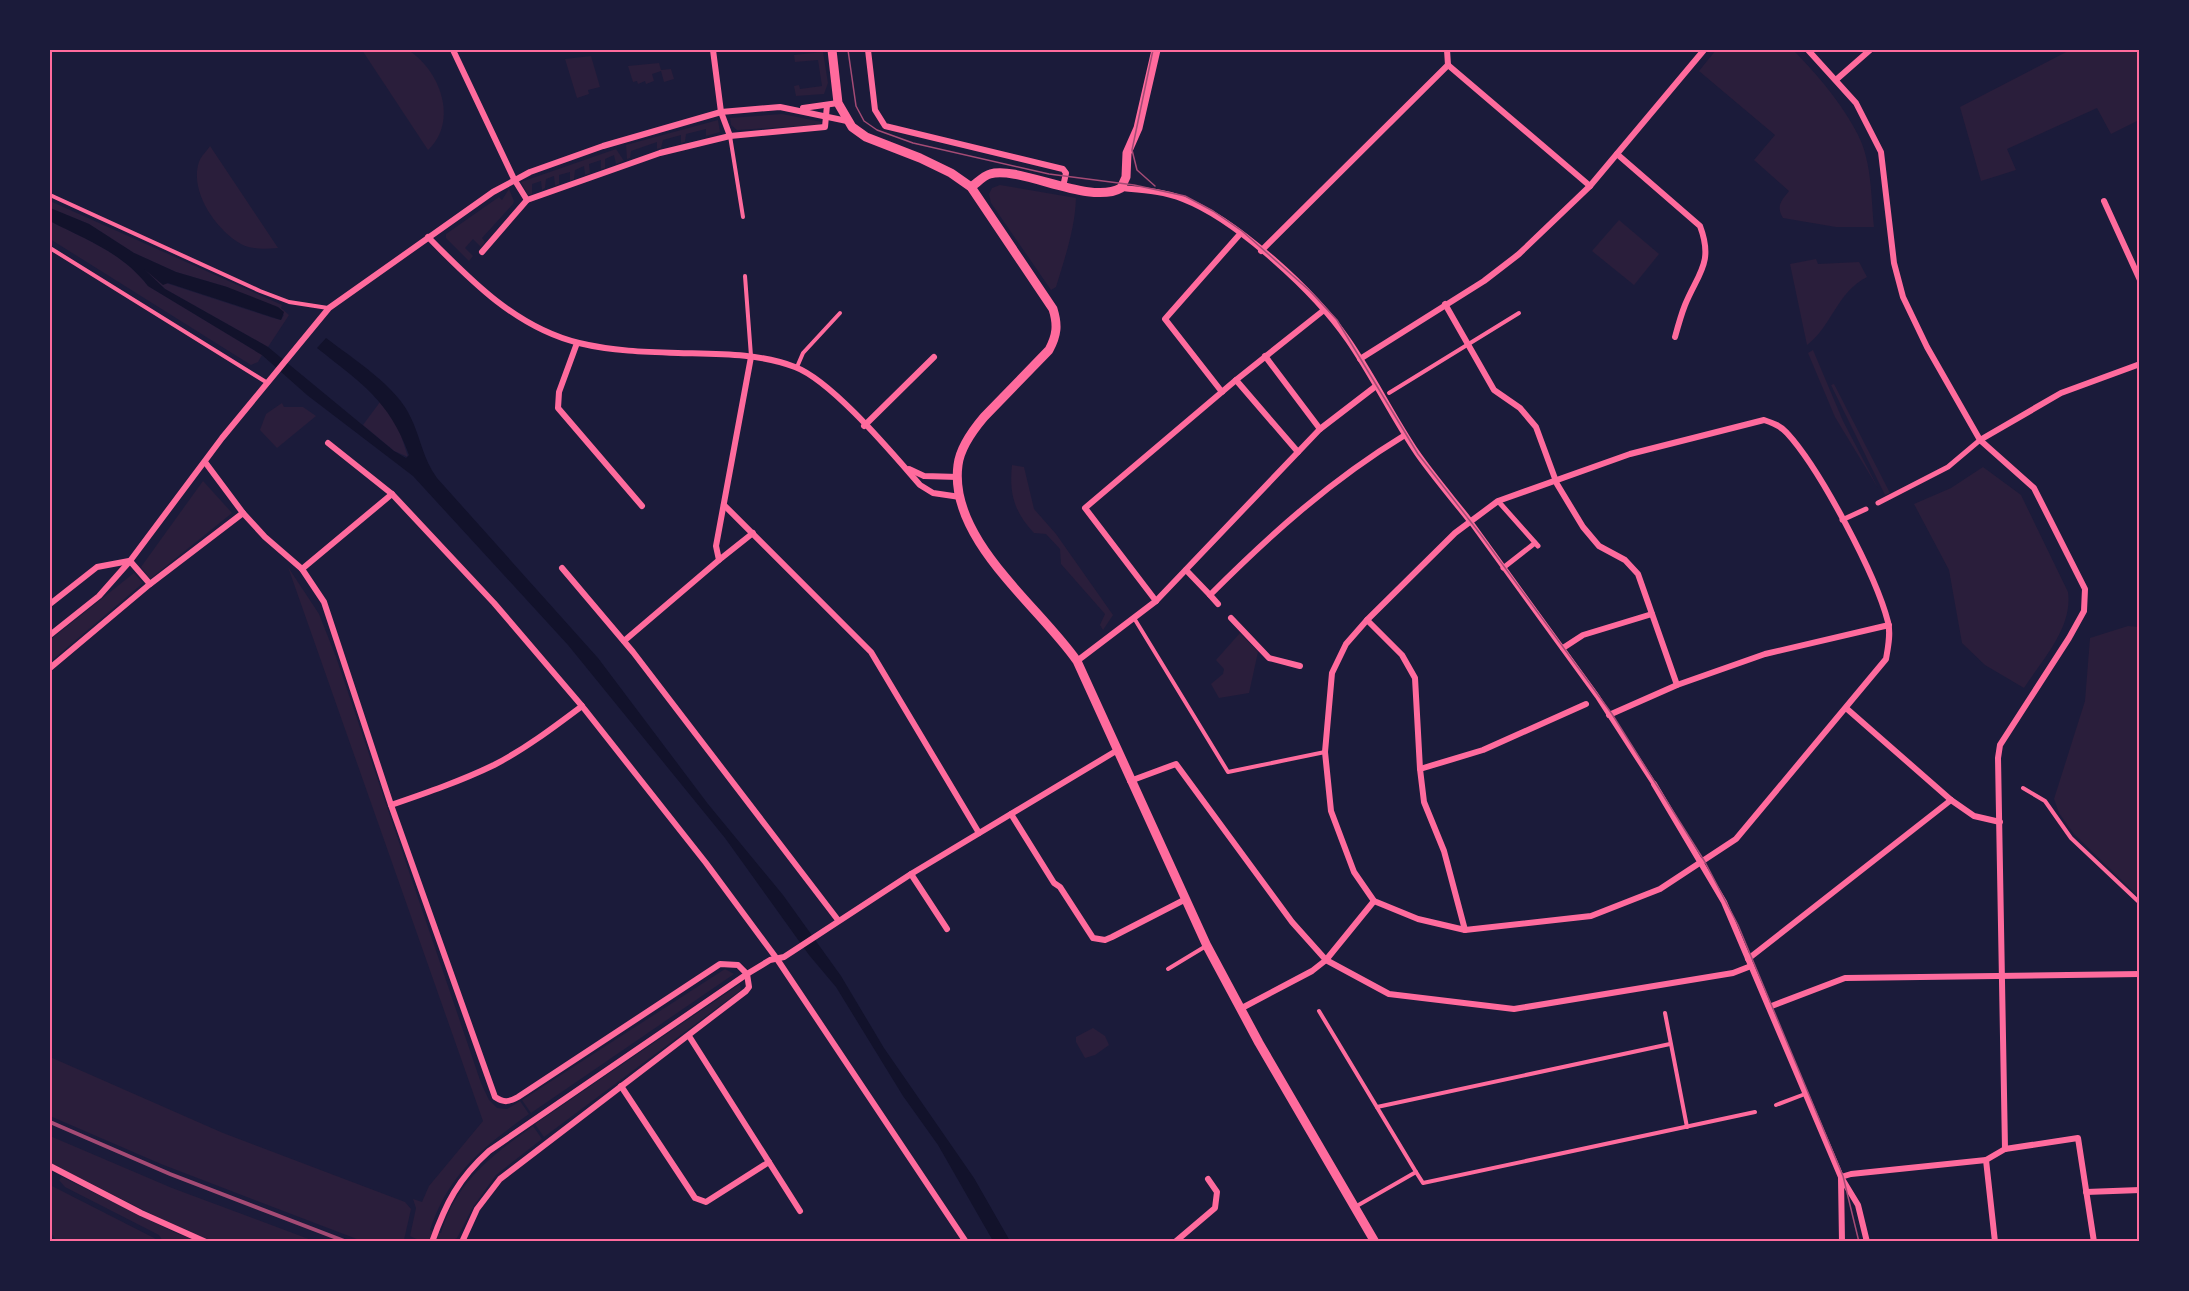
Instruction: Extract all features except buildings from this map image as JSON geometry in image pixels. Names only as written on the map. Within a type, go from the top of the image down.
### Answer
[{"type":"main road","points":[[832,50],[838,103],[847,120],[866,137],[920,158],[960,178],[971,187],[1053,309],[1057,322],[1056,337],[1049,350],[974,429],[959,459],[960,497],[972,532],[983,548],[1059,636],[1077,661],[1116,751],[1207,946],[1240,1009],[1375,1242]]},
{"type":"main road","points":[[971,187],[990,174],[1004,173],[1063,187],[1110,191],[1121,188],[1126,177],[1127,153],[1137,128],[1156,50]]},
{"type":"street","points":[[453,50],[514,179],[527,200]]},
{"type":"street","points":[[713,50],[721,112],[730,136]]},
{"type":"street","points":[[868,50],[875,110],[880,122],[892,129],[1063,169],[1066,172],[1063,187]]},
{"type":"street","points":[[1447,50],[1448,65],[1590,186]]},
{"type":"street","points":[[1360,359],[1484,281],[1519,254],[1590,186],[1704,50]]},
{"type":"street","points":[[1808,50],[1837,79],[1856,103],[1881,152],[1894,263],[1903,297],[1927,347],[1980,440],[2034,488],[2085,589],[2084,611],[2000,745],[1998,758],[2005,1149]]},
{"type":"street","points":[[1837,79],[1870,50]]},
{"type":"street","points":[[1261,251],[1448,65]]},
{"type":"street","points":[[50,635],[99,596],[130,561],[266,382],[329,308],[428,237],[514,179],[603,146],[721,112],[750,107],[800,108],[838,103]]},
{"type":"street","points":[[482,252],[527,200],[660,153],[730,136],[825,128],[827,105]]},
{"type":"street","points":[[800,108],[827,118],[847,120]]},
{"type":"street","points":[[1617,154],[1700,226],[1707,247],[1706,262],[1685,304],[1675,337]]},
{"type":"street","points":[[1121,188],[1158,192],[1184,199],[1211,213],[1240,234],[1324,310],[1360,359],[1376,386],[1386,395],[1406,435],[1597,696],[1702,863],[1724,902],[1841,1177],[1858,1205],[1867,1242]]},
{"type":"street","points":[[2104,201],[2139,280]]},
{"type":"street","points":[[1222,392],[1165,320],[1240,234]]},
{"type":"street","points":[[428,237],[476,285],[511,311],[544,330],[577,343],[621,351],[768,358],[797,367],[830,389],[920,485],[933,493],[960,497]]},
{"type":"street","points":[[1445,304],[1467,347],[1494,390],[1520,408],[1536,427],[1556,479],[1583,527],[1599,546],[1625,560],[1638,573],[1677,686]]},
{"type":"street","points":[[1156,601],[1086,508],[1236,380],[1324,310]]},
{"type":"street","points":[[577,343],[560,392],[558,408],[642,506]]},
{"type":"street","points":[[1265,356],[1320,429]]},
{"type":"street","points":[[718,560],[716,546],[751,357]]},
{"type":"street","points":[[864,426],[934,357]]},
{"type":"street","points":[[1878,503],[1948,467],[1980,440],[2050,398],[2139,364]]},
{"type":"street","points":[[1236,380],[1298,452]]},
{"type":"street","points":[[1077,661],[1156,601],[1320,429],[1376,386]]},
{"type":"street","points":[[1764,420],[1776,424],[1787,433],[1816,474],[1842,520],[1869,573],[1889,625],[1886,659],[1736,839],[1660,889],[1591,916],[1465,930],[1418,919],[1374,901],[1354,872],[1331,811],[1325,752],[1332,673],[1346,644],[1367,620],[1470,521],[1498,501],[1556,479],[1630,454],[1764,420]]},
{"type":"street","points":[[1210,595],[1257,548],[1338,479],[1356,465],[1406,435]]},
{"type":"street","points":[[328,443],[392,494],[494,603],[582,706],[706,863],[777,959],[966,1242]]},
{"type":"street","points":[[205,462],[243,513],[265,537],[302,568],[324,602],[391,805],[495,1097],[501,1101],[510,1102],[720,964],[738,966],[747,974],[749,987],[746,992],[500,1179],[477,1209],[462,1242]]},
{"type":"street","points":[[901,464],[924,476],[958,477]]},
{"type":"street","points":[[302,568],[392,494]]},
{"type":"street","points":[[1498,501],[1536,544],[1503,568]]},
{"type":"street","points":[[724,505],[871,652],[979,833]]},
{"type":"street","points":[[1842,520],[1866,508]]},
{"type":"street","points":[[50,668],[150,584],[243,513]]},
{"type":"street","points":[[624,641],[753,533]]},
{"type":"street","points":[[130,561],[150,584]]},
{"type":"street","points":[[50,604],[97,567],[130,561]]},
{"type":"street","points":[[562,568],[624,641],[838,920]]},
{"type":"street","points":[[1186,570],[1218,604]]},
{"type":"street","points":[[1563,648],[1583,635],[1652,614]]},
{"type":"street","points":[[1231,618],[1269,658],[1300,666]]},
{"type":"street","points":[[1367,620],[1402,655],[1415,678],[1424,802],[1444,851],[1465,930]]},
{"type":"street","points":[[1609,715],[1677,686],[1765,654],[1889,625]]},
{"type":"street","points":[[1420,769],[1483,750],[1586,704],[1597,696]]},
{"type":"street","points":[[391,805],[442,788],[495,764],[544,734],[582,706]]},
{"type":"street","points":[[1846,708],[1951,800],[1974,816],[2000,822]]},
{"type":"street","points":[[432,1242],[448,1200],[462,1178],[489,1152],[747,974],[797,949],[911,874],[1116,751]]},
{"type":"street","points":[[1130,781],[1176,764],[1292,922],[1326,960],[1389,994],[1514,1009],[1733,973],[1751,966]]},
{"type":"street","points":[[1748,958],[1951,800]]},
{"type":"street","points":[[1011,814],[1054,883],[1060,887],[1094,938],[1105,940],[1184,900]]},
{"type":"street","points":[[911,874],[947,929]]},
{"type":"street","points":[[1240,1009],[1312,971],[1326,960],[1374,901]]},
{"type":"street","points":[[1769,1007],[1845,978],[2139,974]]},
{"type":"street","points":[[689,1036],[800,1211]]},
{"type":"street","points":[[621,1086],[695,1198],[706,1202],[770,1162]]},
{"type":"street","points":[[1841,1177],[1851,1174],[1986,1160],[2005,1149],[2078,1138],[2094,1242]]},
{"type":"street","points":[[1986,1160],[1995,1242]]},
{"type":"street","points":[[50,1166],[141,1213],[206,1242]]},
{"type":"street","points":[[1841,1177],[1842,1242]]},
{"type":"street","points":[[1175,1242],[1215,1208],[1217,1192],[1208,1179]]},
{"type":"street","points":[[2086,1192],[2139,1190]]},
{"type":"lane","points":[[730,136],[743,217]]},
{"type":"lane","points":[[50,195],[260,291],[289,302],[329,308]]},
{"type":"lane","points":[[50,248],[266,382]]},
{"type":"lane","points":[[745,276],[751,357]]},
{"type":"lane","points":[[797,367],[803,353],[840,313]]},
{"type":"lane","points":[[1386,395],[1519,314]]},
{"type":"lane","points":[[1134,618],[1228,772],[1325,752]]},
{"type":"lane","points":[[2023,788],[2045,801],[2071,838],[2139,903]]},
{"type":"lane","points":[[1168,969],[1207,946]]},
{"type":"lane","points":[[1319,1011],[1423,1183],[1755,1112]]},
{"type":"lane","points":[[1665,1013],[1687,1127]]},
{"type":"lane","points":[[1377,1107],[1670,1044]]},
{"type":"lane","points":[[1776,1105],[1805,1094]]},
{"type":"lane","points":[[1355,1208],[1416,1172]]},
{"type":"shaded area","points":[[362,50],[408,50],[429,70],[437,83],[444,111],[437,138],[428,150]]},
{"type":"shaded area","points":[[1716,50],[1793,50],[1811,69],[1845,112],[1863,146],[1870,180],[1874,227],[1836,227],[1783,218],[1780,204],[1789,191],[1754,160],[1775,135],[1699,71]]},
{"type":"shaded area","points":[[2070,50],[2139,50],[2139,120],[2111,134],[2097,108],[2007,149],[2016,170],[1981,181],[1960,107]]},
{"type":"shaded area","points":[[823,52],[828,83],[824,94],[796,96],[794,86],[799,85],[800,89],[822,86],[818,60],[795,62],[794,55]]},
{"type":"shaded area","points":[[591,56],[600,87],[588,90],[589,94],[577,98],[565,59]]},
{"type":"shaded area","points":[[659,63],[661,70],[671,69],[674,79],[664,82],[661,71],[652,74],[654,81],[646,84],[645,81],[638,84],[637,81],[633,82],[628,66]]},
{"type":"shaded area","points":[[782,114],[822,122],[819,125],[737,130],[731,125],[730,118]]},
{"type":"shaded area","points":[[718,120],[720,132],[706,136],[706,129],[686,134],[685,142],[681,143],[681,135],[663,140],[661,148],[657,149],[657,142],[631,151],[630,158],[627,159],[626,145]]},
{"type":"shaded area","points":[[210,146],[278,248],[264,249],[241,244],[214,220],[201,197],[197,173],[200,160]]},
{"type":"shaded area","points":[[616,149],[624,161],[616,164],[614,155],[605,159],[605,168],[601,169],[601,160],[589,164],[590,173],[585,175],[584,166],[575,170],[574,179],[570,181],[570,172],[559,175],[559,184],[555,186],[554,176],[546,179],[545,188],[542,190],[541,181],[532,184],[532,194],[528,195],[521,182]]},
{"type":"shaded area","points":[[1000,185],[1076,198],[1069,243],[1056,287],[1051,290],[991,203],[989,194],[992,188]]},
{"type":"shaded area","points":[[509,189],[513,204],[482,238],[485,242],[481,247],[473,239],[465,248],[473,256],[469,261],[446,238],[446,234],[499,197],[502,200]]},
{"type":"shaded area","points":[[50,201],[282,305],[281,308],[289,315],[268,347],[165,289],[144,269],[166,283],[273,318],[281,320],[284,315],[227,287],[176,272],[134,253],[89,224],[50,208]]},
{"type":"shaded area","points":[[50,208],[89,224],[134,253],[176,272],[227,287],[278,307],[284,312],[281,320],[168,283],[163,285],[144,269],[165,289],[268,347],[394,451],[406,458],[409,455],[401,436],[383,406],[360,383],[317,348],[326,338],[396,395],[411,418],[428,464],[437,478],[598,658],[708,804],[783,895],[841,976],[884,1048],[974,1178],[1010,1241],[993,1241],[938,1145],[903,1096],[836,987],[809,955],[725,838],[568,645],[413,476],[307,395],[262,355],[148,286],[127,264],[115,256],[50,221]]},
{"type":"shaded area","points":[[1619,220],[1659,254],[1634,285],[1592,251]]},
{"type":"shaded area","points":[[50,221],[115,256],[138,274],[148,286],[262,355],[258,362],[251,365],[50,239]]},
{"type":"shaded area","points":[[1816,259],[1818,264],[1859,262],[1867,277],[1848,291],[1823,328],[1807,345],[1790,264]]},
{"type":"shaded area","points":[[1813,350],[1843,421],[1878,488],[1835,417],[1808,353]]},
{"type":"shaded area","points":[[1834,384],[1890,493],[1885,495],[1831,385]]},
{"type":"shaded area","points":[[380,402],[398,426],[408,457],[394,451],[363,425]]},
{"type":"shaded area","points":[[282,403],[284,407],[303,407],[316,416],[277,448],[260,430],[266,414]]},
{"type":"shaded area","points":[[1012,465],[1024,467],[1034,509],[1056,534],[1113,615],[1103,630],[1100,625],[1105,614],[1061,564],[1060,549],[1046,534],[1034,533],[1017,510],[1011,484]]},
{"type":"shaded area","points":[[1983,467],[2021,495],[2068,592],[2066,618],[2061,630],[2048,654],[2024,688],[1985,665],[1962,643],[1949,570],[1914,504],[1951,488]]},
{"type":"shaded area","points":[[203,481],[232,513],[150,579],[141,567]]},
{"type":"shaded area","points":[[288,567],[319,614],[336,657],[481,1083],[489,1100],[497,1108],[507,1109],[520,1101],[529,1114],[496,1138],[457,1177],[438,1210],[430,1230],[441,1233],[456,1199],[466,1185],[503,1148],[533,1126],[542,1139],[496,1175],[473,1207],[457,1238],[453,1240],[427,1241],[410,1236],[416,1208],[413,1199],[422,1202],[429,1186],[483,1121]]},
{"type":"shaded area","points":[[134,573],[143,583],[50,662],[50,640]]},
{"type":"shaded area","points":[[2128,626],[2140,627],[2139,897],[2074,834],[2059,813],[2054,799],[2085,701],[2090,638]]},
{"type":"shaded area","points":[[1240,633],[1258,652],[1249,693],[1219,698],[1211,684],[1223,674],[1224,669],[1216,660]]},
{"type":"shaded area","points":[[725,969],[734,974],[531,1113],[522,1100]]},
{"type":"shaded area","points":[[740,984],[741,990],[544,1137],[535,1124]]},
{"type":"shaded area","points":[[1093,1028],[1105,1036],[1109,1045],[1095,1055],[1085,1058],[1076,1042],[1076,1037]]},
{"type":"shaded area","points":[[50,1057],[223,1133],[405,1202],[411,1209],[404,1240],[407,1241],[362,1241],[161,1164],[50,1116]]},
{"type":"shaded area","points":[[50,1136],[172,1188],[314,1241],[212,1241],[169,1223],[50,1163]]},
{"type":"shaded area","points":[[62,1177],[178,1234],[197,1241],[163,1241],[159,1235],[65,1187],[59,1180]]},
{"type":"shaded area","points":[[50,1185],[158,1241],[57,1241],[50,1232]]},
{"type":"tram line","points":[[848,50],[856,106],[864,121],[877,130],[913,143],[1049,174],[1134,185],[1185,196],[1213,211],[1242,231],[1310,291],[1337,320],[1418,454],[1481,535],[1612,714],[1705,862],[1738,925],[1843,1176],[1859,1242]]},
{"type":"tram line","points":[[1153,50],[1132,150],[1137,170],[1155,186]]},
{"type":"railway","points":[[50,1122],[170,1174],[347,1242]]}]
